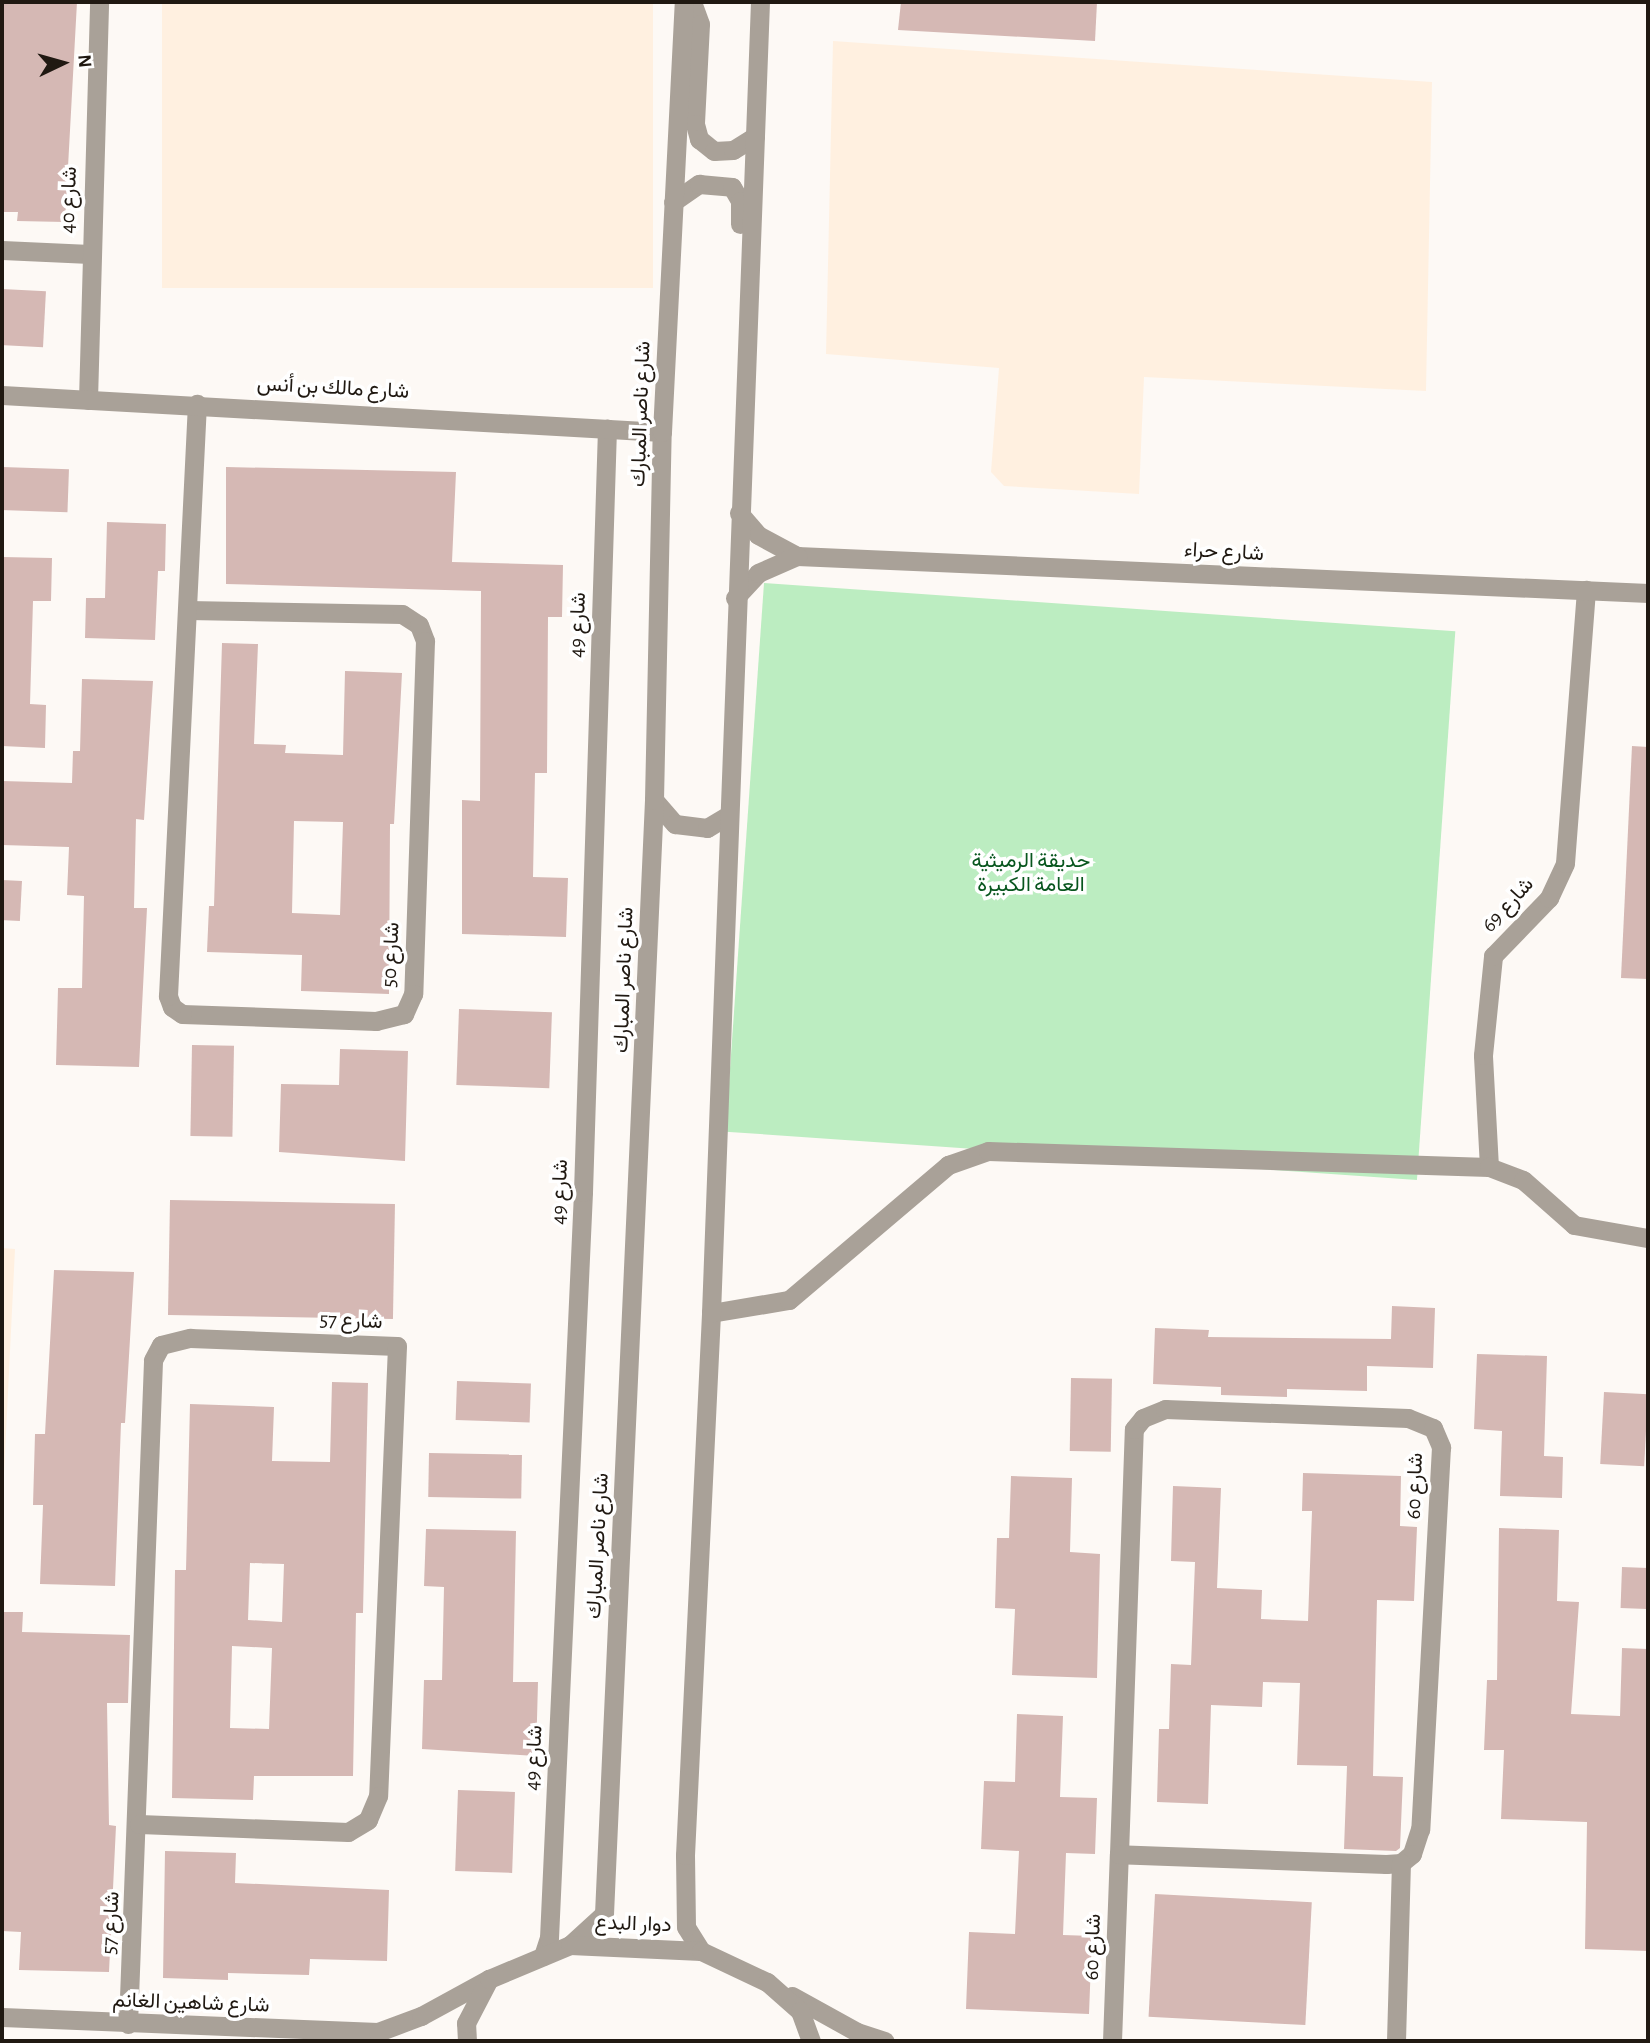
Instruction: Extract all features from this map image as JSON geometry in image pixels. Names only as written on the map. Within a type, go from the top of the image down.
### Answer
[{"type":"street","name":"شارع 40","points":[[88,400],[99,2]]},
{"type":"street","name":"شارع ناصر المبارك","points":[[569,1945],[604,1914],[654,800],[662,432],[684,2]]},
{"type":"street","points":[[692,2],[700,24],[695,124],[699,139],[714,151],[733,150],[755,136]]},
{"type":"street","points":[[701,1951],[686,1927],[685,1855],[711,1312],[735,598],[760,2]]},
{"type":"street","points":[[673,202],[699,184],[732,187],[740,201],[741,249],[749,273]]},
{"type":"street","points":[[2,250],[90,254]]},
{"type":"street","name":"شارع مالك بن أنس","points":[[2,395],[662,432]]},
{"type":"street","name":"شارع 50","points":[[188,610],[402,614],[419,625],[425,641],[414,980],[404,1014],[376,1021],[182,1014],[172,1007],[168,996],[197,404]]},
{"type":"street","name":"شارع 49","points":[[543,1956],[549,1938],[583,1192],[607,428]]},
{"type":"street","name":"شارع حراء","points":[[739,513],[758,535],[797,556],[1648,593]]},
{"type":"street","name":"شارع حراء","points":[[735,598],[758,573],[797,556]]},
{"type":"street","name":"شارع 69","points":[[1489,1167],[1483,1055],[1493,956],[1549,898],[1564,863],[1586,590]]},
{"type":"street","points":[[654,800],[675,824],[707,828],[727,816]]},
{"type":"street","points":[[711,1312],[789,1300],[948,1165],[988,1151],[1489,1167],[1523,1180],[1574,1225],[1648,1238]]},
{"type":"street","name":"شارع 57","points":[[128,2024],[139,1824],[153,1360],[161,1345],[190,1338],[397,1346],[378,1796],[368,1820],[348,1832],[139,1824]]},
{"type":"street","name":"شارع 60","points":[[1112,2041],[1134,1429],[1143,1418],[1165,1409],[1408,1418],[1433,1428],[1441,1447],[1420,1829],[1412,1854],[1401,1863]]},
{"type":"street","points":[[1119,1854],[1401,1863],[1396,2041]]},
{"type":"street","name":"دوار البدع","points":[[489,1979],[569,1945],[701,1951],[767,1982],[800,2011],[811,2041]]},
{"type":"street","points":[[467,2041],[466,2023],[489,1979]]},
{"type":"street","name":"شارع شاهين الغانم","points":[[2,2017],[387,2037],[489,1979]]},
{"type":"street","points":[[767,1982],[857,2032],[885,2041]]},
{"type":"shaded area","points":[[162,2],[653,2],[653,288],[162,288]]},
{"type":"shaded area","points":[[833,41],[1432,82],[1426,391],[1144,377],[1139,494],[1004,486],[991,472],[999,368],[826,354]]},
{"type":"shaded area","points":[[2,1248],[15,1249],[2,1514]]},
{"type":"green space","name":"حديقة الرميثية العامة الكبيرة","points":[[764,583],[1455,631],[1417,1180],[726,1132]]},
{"type":"building","points":[[2,2],[77,2],[65,222],[17,221],[18,212],[2,212]]},
{"type":"building","points":[[901,2],[1097,2],[1095,41],[898,30]]},
{"type":"building","points":[[2,289],[46,291],[43,347],[2,345]]},
{"type":"building","points":[[2,467],[69,469],[67,512],[2,510]]},
{"type":"building","points":[[226,467],[456,472],[452,562],[563,565],[562,617],[548,617],[547,773],[535,773],[533,877],[568,878],[566,937],[462,934],[462,800],[480,801],[481,591],[226,584]]},
{"type":"building","points":[[107,522],[166,524],[165,571],[158,571],[155,640],[85,638],[86,598],[105,598]]},
{"type":"building","points":[[2,557],[52,558],[51,601],[33,601],[30,704],[46,705],[45,748],[2,746]]},
{"type":"building","points":[[222,643],[258,644],[254,744],[286,745],[285,753],[343,755],[345,671],[402,673],[394,824],[390,824],[389,994],[301,991],[302,955],[207,952],[209,906],[214,906]],"holes":[[[294,821],[343,822],[340,915],[292,913]]]},
{"type":"building","points":[[82,679],[153,681],[144,820],[136,819],[134,908],[147,908],[139,1067],[56,1065],[58,988],[82,988],[84,896],[67,895],[69,847],[2,845],[2,781],[72,783],[73,751],[80,751]]},
{"type":"building","points":[[1632,746],[1648,747],[1648,979],[1621,978]]},
{"type":"building","points":[[2,880],[22,881],[20,921],[2,920]]},
{"type":"building","points":[[459,1009],[552,1012],[549,1088],[456,1085]]},
{"type":"building","points":[[192,1045],[234,1046],[232,1137],[190,1136]]},
{"type":"building","points":[[340,1049],[408,1051],[405,1161],[279,1152],[281,1084],[339,1085]]},
{"type":"building","points":[[170,1200],[395,1204],[393,1319],[168,1315]]},
{"type":"building","points":[[54,1270],[134,1272],[125,1423],[121,1423],[115,1586],[40,1584],[43,1505],[33,1505],[35,1434],[45,1434]]},
{"type":"building","points":[[1392,1306],[1435,1308],[1433,1368],[1367,1366],[1367,1391],[1287,1389],[1287,1397],[1221,1395],[1221,1387],[1153,1384],[1155,1328],[1209,1330],[1208,1337],[1391,1339]]},
{"type":"building","points":[[1477,1354],[1547,1356],[1544,1456],[1563,1457],[1562,1498],[1500,1496],[1502,1431],[1474,1429]]},
{"type":"building","points":[[1071,1378],[1112,1379],[1111,1452],[1070,1451]]},
{"type":"building","points":[[457,1381],[531,1384],[530,1423],[456,1420]]},
{"type":"building","points":[[332,1382],[368,1383],[363,1613],[356,1613],[353,1776],[254,1776],[253,1800],[172,1798],[175,1570],[186,1570],[190,1404],[274,1407],[272,1461],[330,1462]],"holes":[[[250,1563],[284,1564],[282,1622],[248,1620]],[[232,1646],[272,1648],[269,1729],[230,1728]]]},
{"type":"building","points":[[1604,1392],[1648,1394],[1644,1466],[1600,1464]]},
{"type":"building","points":[[429,1453],[522,1455],[521,1499],[428,1497]]},
{"type":"building","points":[[1303,1473],[1401,1476],[1400,1526],[1417,1527],[1414,1601],[1377,1600],[1373,1776],[1403,1777],[1400,1848],[1396,1851],[1344,1849],[1347,1766],[1297,1765],[1300,1683],[1263,1682],[1262,1707],[1211,1705],[1208,1804],[1157,1802],[1159,1729],[1169,1729],[1171,1664],[1191,1665],[1195,1562],[1171,1561],[1173,1486],[1221,1488],[1217,1588],[1262,1590],[1261,1619],[1308,1621],[1312,1511],[1302,1511]]},
{"type":"building","points":[[1011,1476],[1072,1478],[1070,1552],[1100,1554],[1097,1678],[1012,1675],[1015,1609],[995,1608],[997,1538],[1009,1538]]},
{"type":"building","points":[[1499,1528],[1559,1530],[1557,1601],[1579,1602],[1571,1714],[1620,1716],[1622,1648],[1648,1649],[1648,1951],[1585,1949],[1587,1822],[1501,1819],[1504,1750],[1484,1750],[1487,1680],[1497,1680]]},
{"type":"building","points":[[426,1529],[516,1531],[513,1682],[538,1682],[536,1756],[422,1749],[424,1680],[442,1680],[444,1587],[424,1586]]},
{"type":"building","points":[[1622,1567],[1648,1568],[1647,1609],[1621,1608]]},
{"type":"building","points":[[2,1612],[23,1612],[22,1632],[130,1635],[128,1703],[107,1703],[109,1825],[116,1826],[109,1972],[19,1970],[21,1932],[2,1931]]},
{"type":"building","points":[[1017,1714],[1063,1716],[1060,1797],[1097,1798],[1095,1854],[1066,1853],[1063,1935],[1092,1936],[1089,2014],[966,2009],[969,1932],[1015,1934],[1019,1851],[981,1849],[984,1781],[1015,1782]]},
{"type":"building","points":[[458,1790],[515,1792],[512,1873],[455,1871]]},
{"type":"building","points":[[165,1851],[236,1853],[235,1883],[389,1890],[387,1961],[310,1959],[309,1975],[228,1973],[228,1980],[163,1978]]},
{"type":"building","points":[[1155,1894],[1312,1902],[1305,2025],[1149,2017]]}]
